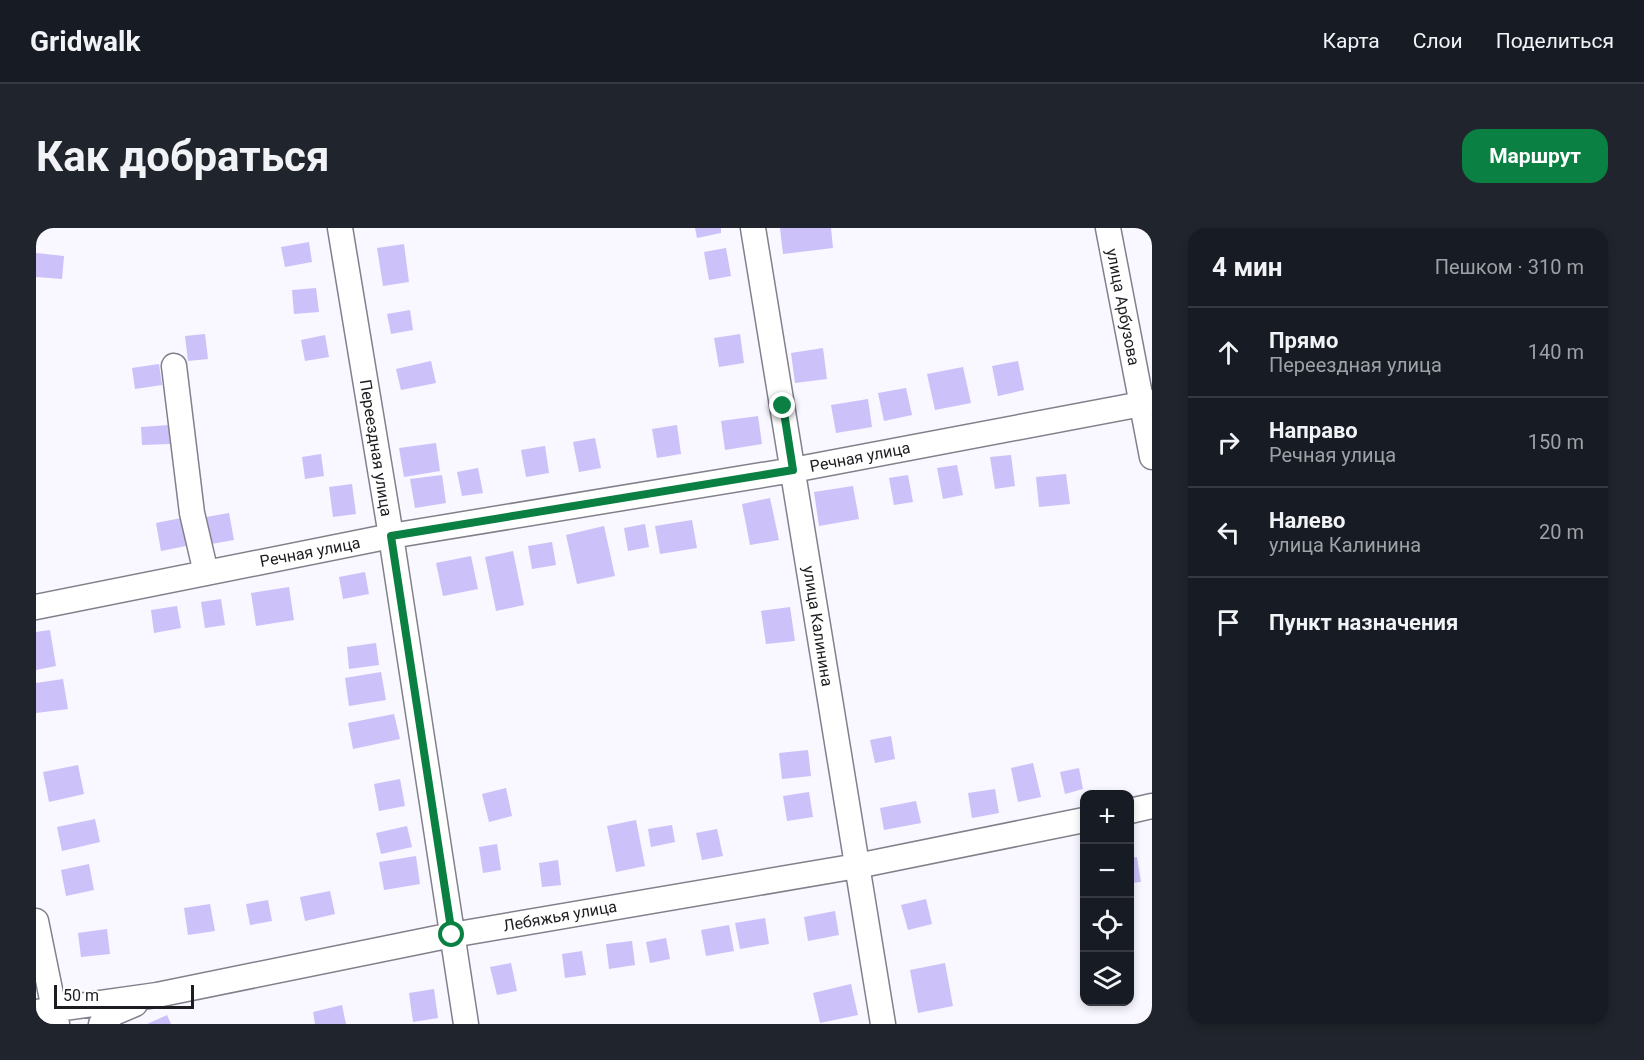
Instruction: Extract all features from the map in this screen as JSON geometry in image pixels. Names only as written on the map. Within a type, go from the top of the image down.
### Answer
[{"type":"street","name":"Переездная улица","points":[[340,228],[391,536],[466,1024]]},
{"type":"street","name":"улица Калинина","points":[[753,228],[883,1024]]},
{"type":"street","name":"улица Арбузова","points":[[1107,228],[1147,403],[1152,457]]},
{"type":"street","points":[[174,366],[192,513],[206,573]]},
{"type":"street","name":"Речная улица","points":[[36,607],[391,536],[793,470],[1147,403]]},
{"type":"street","points":[[1134,810],[1152,806]]},
{"type":"street","name":"Лебяжья улица","points":[[49,1015],[452,935],[857,866],[1080,821]]},
{"type":"street","points":[[36,921],[49,1015]]},
{"type":"street","points":[[101,1024],[114,1013],[157,995]]},
{"type":"building","points":[[695,228],[721,228],[721,233],[697,238]]},
{"type":"building","points":[[780,228],[831,228],[833,248],[783,254]]},
{"type":"building","points":[[309,242],[312,262],[285,267],[281,247]]},
{"type":"building","points":[[404,244],[409,282],[383,286],[377,248]]},
{"type":"building","points":[[726,248],[731,276],[709,280],[704,252]]},
{"type":"building","points":[[36,253],[64,256],[62,279],[36,277]]},
{"type":"building","points":[[316,288],[319,312],[294,314],[292,290]]},
{"type":"building","points":[[410,310],[413,330],[391,334],[387,314]]},
{"type":"building","points":[[205,334],[208,359],[188,361],[185,336]]},
{"type":"building","points":[[740,334],[744,363],[719,367],[714,338]]},
{"type":"building","points":[[325,335],[329,357],[305,361],[301,340]]},
{"type":"building","points":[[823,348],[827,379],[795,383],[791,353]]},
{"type":"building","points":[[431,361],[436,383],[401,390],[396,369]]},
{"type":"building","points":[[1018,361],[1024,390],[998,396],[992,366]]},
{"type":"building","points":[[159,364],[162,385],[135,389],[132,368]]},
{"type":"building","points":[[963,367],[971,403],[935,410],[927,374]]},
{"type":"building","points":[[906,388],[912,415],[884,421],[878,393]]},
{"type":"building","points":[[868,399],[872,427],[836,433],[831,405]]},
{"type":"building","points":[[758,416],[762,444],[725,450],[721,421]]},
{"type":"building","points":[[169,425],[170,444],[142,445],[141,427]]},
{"type":"building","points":[[677,425],[681,454],[657,458],[652,429]]},
{"type":"building","points":[[595,438],[601,468],[579,472],[573,442]]},
{"type":"building","points":[[436,443],[440,471],[404,477],[399,448]]},
{"type":"building","points":[[545,446],[549,473],[526,477],[521,450]]},
{"type":"building","points":[[321,454],[324,476],[305,479],[302,457]]},
{"type":"building","points":[[1011,455],[1015,486],[995,489],[990,457]]},
{"type":"building","points":[[957,465],[963,495],[943,499],[937,468]]},
{"type":"building","points":[[478,468],[483,493],[462,496],[457,472]]},
{"type":"building","points":[[1066,474],[1070,504],[1039,507],[1036,477]]},
{"type":"building","points":[[442,475],[446,503],[415,508],[410,479]]},
{"type":"building","points":[[908,475],[913,502],[894,505],[889,478]]},
{"type":"building","points":[[352,484],[356,514],[333,517],[329,487]]},
{"type":"building","points":[[853,486],[859,519],[819,526],[814,492]]},
{"type":"building","points":[[770,498],[779,540],[750,545],[742,504]]},
{"type":"building","points":[[229,513],[234,540],[206,545],[201,518]]},
{"type":"building","points":[[181,518],[186,546],[161,551],[156,523]]},
{"type":"building","points":[[692,520],[697,548],[660,554],[655,526]]},
{"type":"building","points":[[645,524],[649,547],[628,551],[624,528]]},
{"type":"building","points":[[604,526],[615,576],[577,584],[566,535]]},
{"type":"building","points":[[552,542],[556,565],[532,569],[528,546]]},
{"type":"building","points":[[513,551],[524,605],[496,611],[485,557]]},
{"type":"building","points":[[471,556],[478,589],[443,596],[436,563]]},
{"type":"building","points":[[365,572],[369,594],[343,599],[339,577]]},
{"type":"building","points":[[289,587],[294,620],[256,626],[251,593]]},
{"type":"building","points":[[221,599],[225,625],[205,628],[201,602]]},
{"type":"building","points":[[177,606],[181,628],[154,633],[151,610]]},
{"type":"building","points":[[790,607],[795,641],[766,644],[761,611]]},
{"type":"building","points":[[50,630],[56,666],[36,670],[36,632]]},
{"type":"building","points":[[376,643],[379,665],[349,669],[347,647]]},
{"type":"building","points":[[381,672],[386,700],[349,706],[345,678]]},
{"type":"building","points":[[63,679],[68,709],[36,713],[36,683]]},
{"type":"building","points":[[394,714],[400,739],[353,749],[348,723]]},
{"type":"building","points":[[891,736],[895,759],[875,763],[870,740]]},
{"type":"building","points":[[808,750],[811,776],[782,779],[779,753]]},
{"type":"building","points":[[1033,763],[1041,797],[1018,802],[1011,768]]},
{"type":"building","points":[[78,765],[84,794],[49,802],[43,772]]},
{"type":"building","points":[[1079,768],[1083,789],[1065,794],[1060,772]]},
{"type":"building","points":[[400,779],[405,806],[379,811],[374,784]]},
{"type":"building","points":[[506,788],[512,816],[489,822],[482,794]]},
{"type":"building","points":[[995,789],[999,813],[972,818],[968,793]]},
{"type":"building","points":[[809,792],[813,817],[787,821],[783,796]]},
{"type":"building","points":[[916,801],[921,823],[884,830],[880,808]]},
{"type":"building","points":[[95,819],[100,842],[62,851],[57,827]]},
{"type":"building","points":[[636,820],[645,866],[616,872],[607,826]]},
{"type":"building","points":[[672,825],[675,842],[651,847],[648,829]]},
{"type":"building","points":[[407,826],[412,847],[381,854],[376,833]]},
{"type":"building","points":[[717,829],[723,856],[702,860],[696,833]]},
{"type":"building","points":[[497,844],[501,870],[483,873],[479,847]]},
{"type":"building","points":[[416,856],[420,884],[384,890],[379,862]]},
{"type":"building","points":[[1134,857],[1137,857],[1141,882],[1134,883]]},
{"type":"building","points":[[558,860],[561,885],[542,887],[539,863]]},
{"type":"building","points":[[89,864],[94,890],[66,896],[61,870]]},
{"type":"building","points":[[330,891],[335,914],[305,921],[300,897]]},
{"type":"building","points":[[926,899],[932,924],[908,930],[901,905]]},
{"type":"building","points":[[268,900],[272,921],[250,925],[246,904]]},
{"type":"building","points":[[210,904],[215,931],[188,935],[184,908]]},
{"type":"building","points":[[835,911],[839,935],[808,941],[804,917]]},
{"type":"building","points":[[765,918],[769,944],[740,949],[735,923]]},
{"type":"building","points":[[729,925],[734,951],[706,956],[701,930]]},
{"type":"building","points":[[107,929],[110,954],[81,957],[78,933]]},
{"type":"building","points":[[666,938],[670,959],[650,963],[646,942]]},
{"type":"building","points":[[632,941],[635,965],[609,969],[606,944]]},
{"type":"building","points":[[582,951],[586,975],[565,978],[562,954]]},
{"type":"building","points":[[511,963],[517,991],[497,995],[490,967]]},
{"type":"building","points":[[945,963],[953,1006],[918,1013],[910,970]]},
{"type":"building","points":[[851,984],[858,1015],[820,1023],[813,993]]},
{"type":"building","points":[[434,989],[438,1018],[413,1022],[409,993]]},
{"type":"building","points":[[342,1005],[346,1024],[315,1024],[313,1012]]},
{"type":"building","points":[[167,1015],[171,1024],[147,1024]]},
{"type":"route","points":[[452,935],[391,536],[793,470],[783,406]]}]
